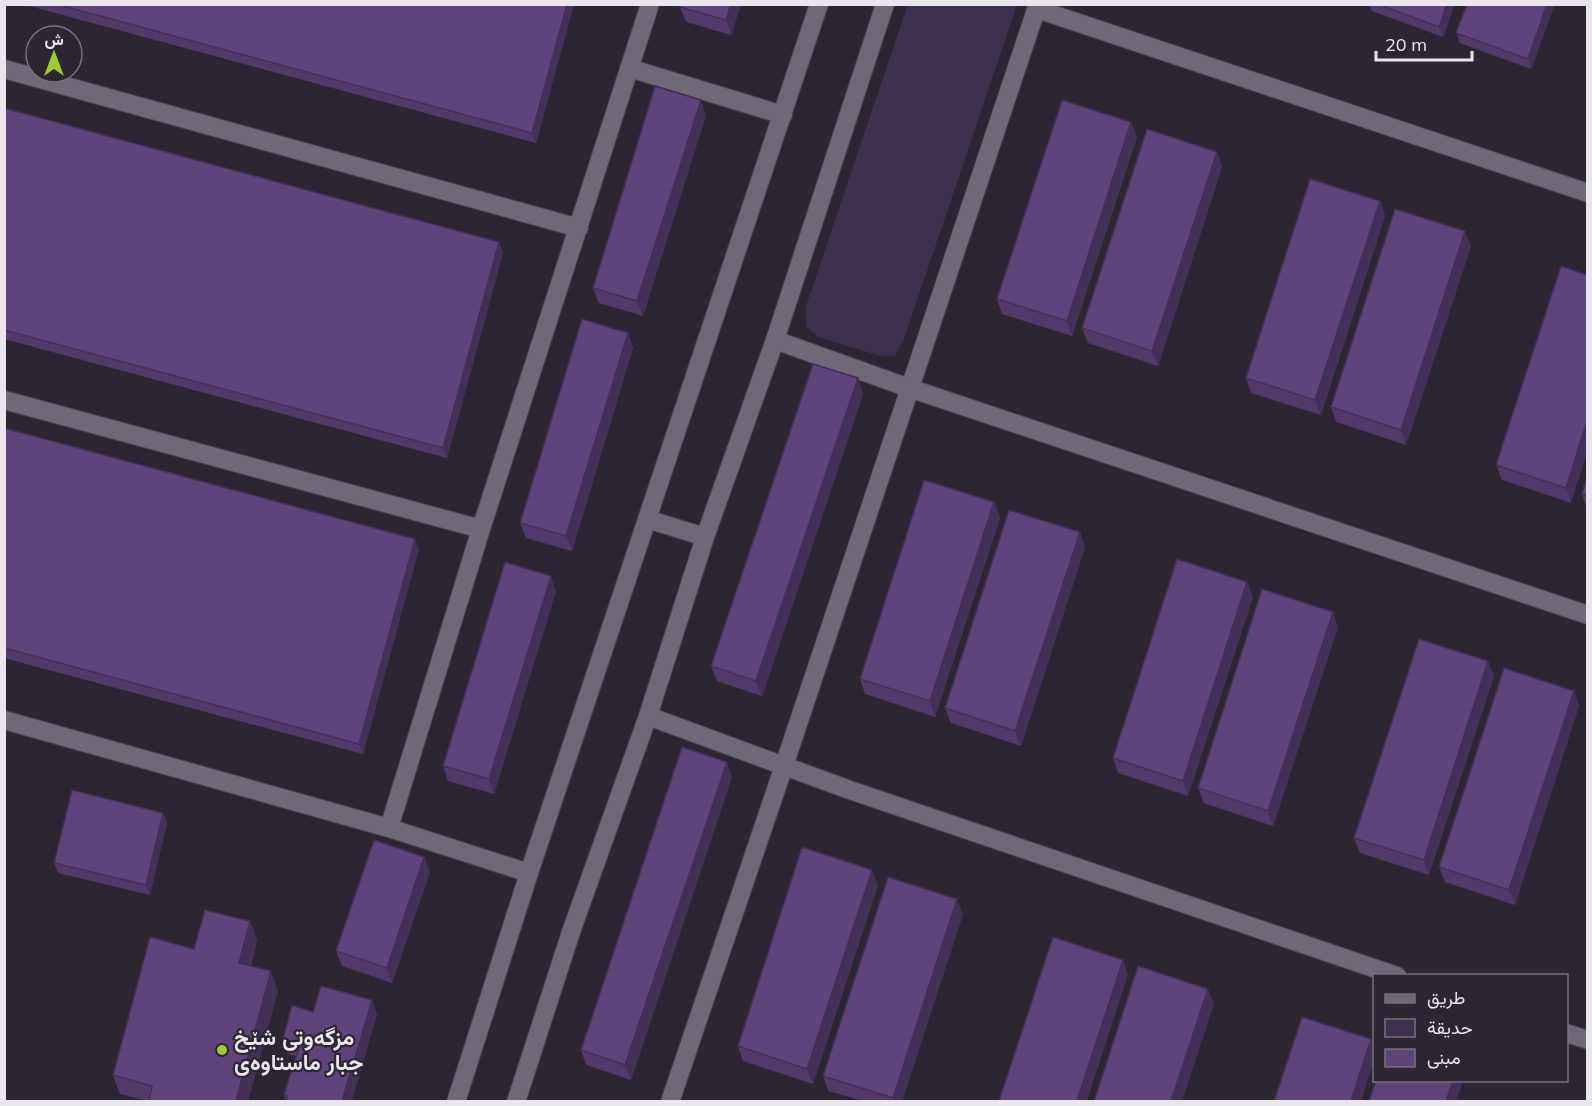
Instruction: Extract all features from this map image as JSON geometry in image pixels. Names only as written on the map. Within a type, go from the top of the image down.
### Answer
[{"type":"street","points":[[389,828],[481,529],[650,4]]},
{"type":"street","points":[[456,1101],[529,873],[819,4]]},
{"type":"street","points":[[516,1101],[571,932],[648,716],[705,537],[775,340],[885,4]]},
{"type":"street","points":[[670,1101],[1038,7],[1587,193]]},
{"type":"street","points":[[629,68],[783,115]]},
{"type":"street","points":[[4,69],[579,228]]},
{"type":"street","points":[[775,340],[909,388],[1587,615]]},
{"type":"street","points":[[4,400],[481,529]]},
{"type":"street","points":[[648,519],[705,537]]},
{"type":"street","points":[[648,716],[846,789],[1394,974]]},
{"type":"street","points":[[4,720],[389,828],[529,873]]},
{"type":"street","points":[[1568,1034],[1587,1040]]},
{"type":"green space","points":[[908,4],[1017,5],[904,339],[895,356],[880,356],[818,337],[806,326],[806,306]]},
{"type":"building","points":[[56,4],[567,4],[532,133]]},
{"type":"building","points":[[681,4],[731,4],[726,20],[680,7]]},
{"type":"building","points":[[1378,4],[1447,4],[1439,27]]},
{"type":"building","points":[[1467,4],[1547,4],[1528,59],[1456,33]]},
{"type":"building","points":[[655,86],[701,100],[637,301],[593,288]]},
{"type":"building","points":[[1062,100],[1131,122],[1067,321],[997,299]]},
{"type":"building","points":[[4,108],[499,242],[443,448],[4,330]]},
{"type":"building","points":[[1147,129],[1217,152],[1152,351],[1082,328]]},
{"type":"building","points":[[1310,179],[1380,201],[1315,400],[1246,378]]},
{"type":"building","points":[[1395,209],[1465,231],[1401,430],[1331,407]]},
{"type":"building","points":[[1561,266],[1587,275],[1587,421],[1566,488],[1496,465]]},
{"type":"building","points":[[582,319],[628,333],[566,536],[520,523]]},
{"type":"building","points":[[813,364],[858,378],[756,681],[711,666]]},
{"type":"building","points":[[4,428],[415,539],[359,744],[4,648]]},
{"type":"building","points":[[1587,476],[1587,496],[1582,494]]},
{"type":"building","points":[[924,480],[994,502],[930,701],[860,679]]},
{"type":"building","points":[[1009,510],[1080,532],[1015,731],[945,708]]},
{"type":"building","points":[[1177,559],[1247,582],[1183,781],[1113,758]]},
{"type":"building","points":[[505,562],[551,576],[489,779],[443,766]]},
{"type":"building","points":[[1262,589],[1333,612],[1268,811],[1198,788]]},
{"type":"building","points":[[1419,639],[1488,661],[1424,860],[1354,838]]},
{"type":"building","points":[[1504,668],[1574,691],[1509,890],[1439,867]]},
{"type":"building","points":[[682,747],[727,762],[625,1065],[581,1050]]},
{"type":"building","points":[[72,790],[163,813],[146,885],[54,863]]},
{"type":"building","points":[[374,840],[424,857],[387,968],[336,951]]},
{"type":"building","points":[[802,847],[872,870],[807,1069],[738,1046]]},
{"type":"building","points":[[888,877],[957,899],[893,1098],[823,1076]]},
{"type":"building","points":[[205,910],[250,921],[239,963],[271,971],[236,1101],[149,1101],[152,1086],[113,1075],[150,937],[194,949]]},
{"type":"building","points":[[1053,937],[1123,960],[1077,1101],[999,1101]]},
{"type":"building","points":[[1138,966],[1208,989],[1171,1101],[1094,1101]]},
{"type":"building","points":[[321,986],[372,1000],[342,1101],[286,1101],[288,1096],[284,1095],[300,1044],[283,1039],[292,1005],[313,1012]]},
{"type":"building","points":[[1302,1017],[1371,1039],[1351,1101],[1274,1101]]},
{"type":"building","points":[[1375,1082],[1452,1082],[1446,1101],[1369,1101]]},
{"type":"place","name":"مزگەوتی شێخ جبار ماستاوەی","points":[[222,1050]]}]
